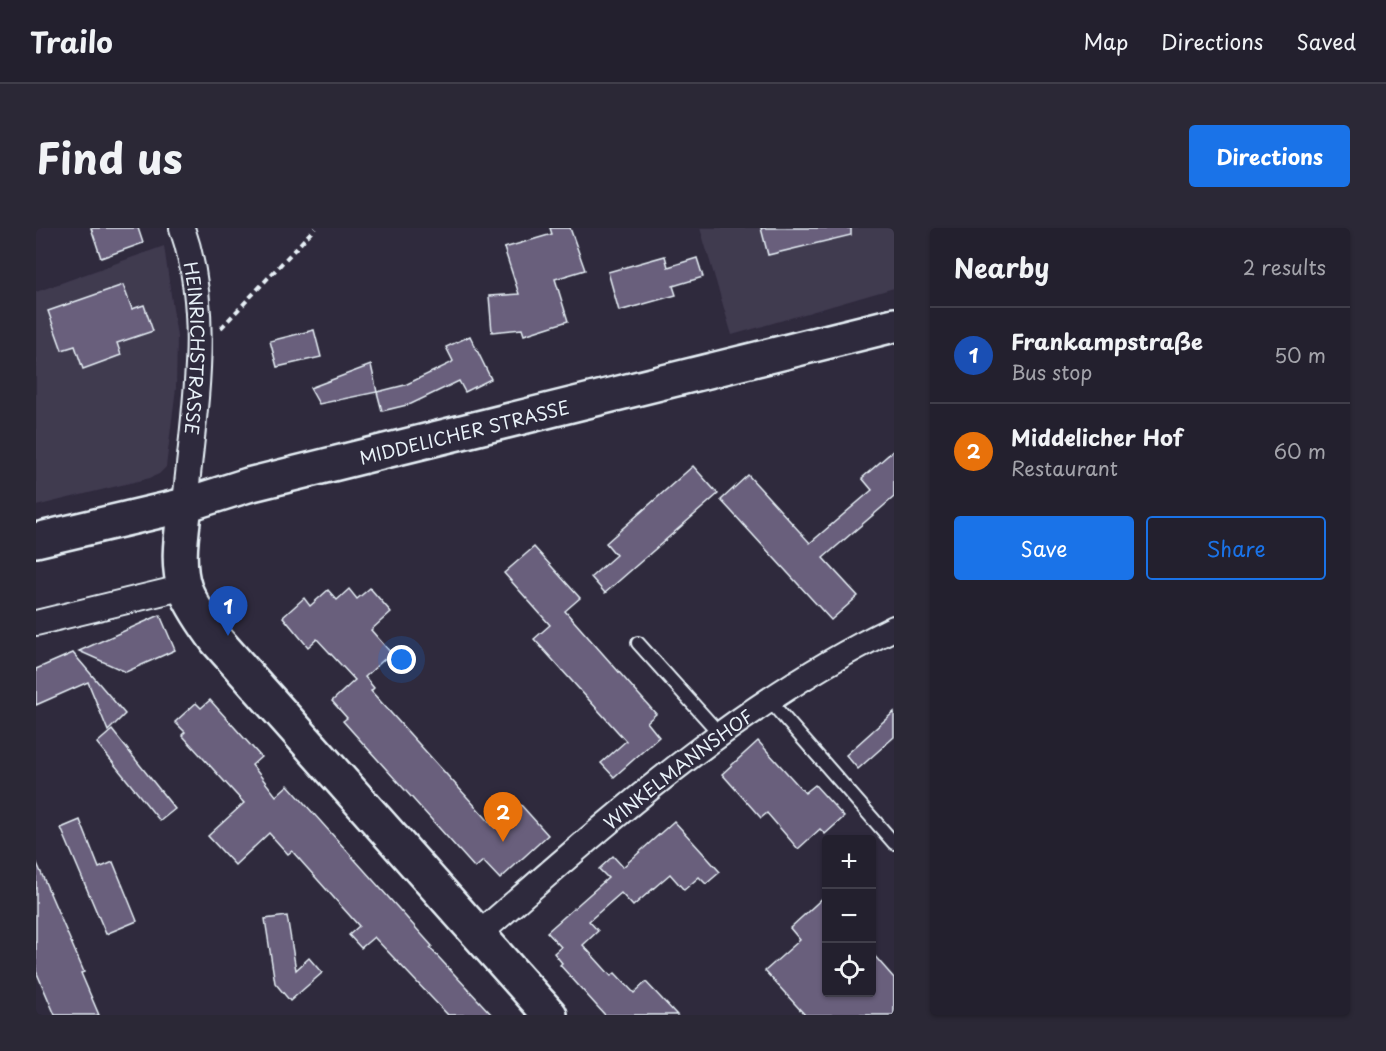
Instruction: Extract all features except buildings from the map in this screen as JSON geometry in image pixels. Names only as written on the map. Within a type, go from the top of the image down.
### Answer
[{"type":"street","name":"HEINRICHSTRASSE","points":[[182,228],[197,288],[200,350],[184,505]]},
{"type":"street","name":"MIDDELICHER STRASSE","points":[[36,540],[184,505],[272,479],[894,325]]},
{"type":"street","points":[[184,505],[180,550],[184,587],[199,616],[217,641],[550,1015]]},
{"type":"street","points":[[36,623],[184,587]]},
{"type":"street","name":"WINKELMANNSHOF","points":[[478,935],[613,818],[720,734],[768,699],[858,646],[894,628]]},
{"type":"lane","points":[[638,643],[720,734]]},
{"type":"lane","points":[[768,699],[894,843]]},
{"type":"path","points":[[200,350],[315,228]]},
{"type":"shaded area","points":[[700,228],[894,228],[894,288],[732,335]]},
{"type":"shaded area","points":[[164,246],[177,337],[176,388],[166,467],[159,474],[150,478],[36,506],[36,292]]},
{"type":"place","name":"Frankampstraße","points":[[228,636]]},
{"type":"place","name":"Middelicher Hof","points":[[503,842]]}]
